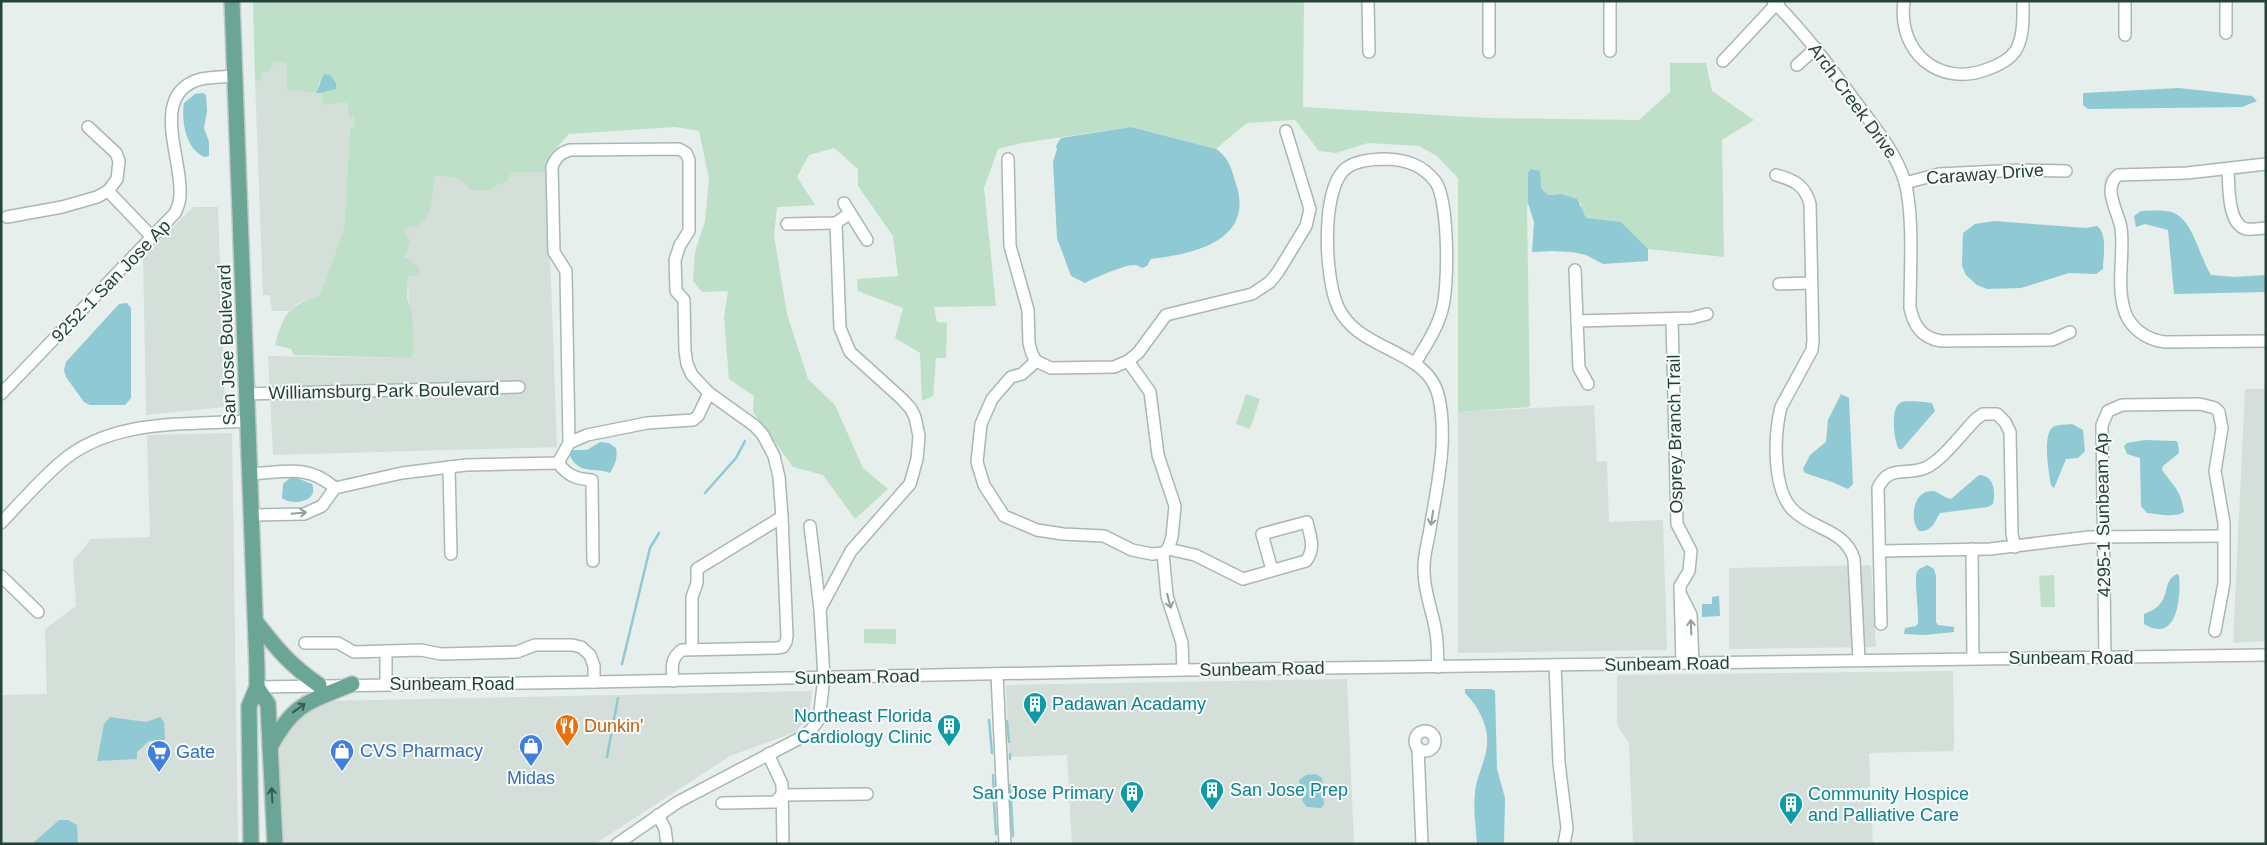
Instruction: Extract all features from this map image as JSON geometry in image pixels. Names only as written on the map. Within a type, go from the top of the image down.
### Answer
[{"type":"main road","name":"San Jose Boulevard","points":[[232,1],[253,515],[258,687],[249,706],[250,844]]},
{"type":"main road","points":[[256,622],[281,655],[295,668],[319,685]]},
{"type":"main road","points":[[270,747],[292,712],[306,703],[352,684]]},
{"type":"main road","name":"San Jose Boulevard","points":[[258,687],[268,704],[274,844]]},
{"type":"street","points":[[1368,1],[1369,52]]},
{"type":"street","points":[[1489,1],[1490,52]]},
{"type":"street","points":[[1610,1],[1610,50]]},
{"type":"street","points":[[1904,1],[1903,18],[1908,39],[1913,48],[1923,60],[1938,70],[1953,74],[1978,72],[2003,63],[2014,53],[2021,36],[2023,1]]},
{"type":"street","points":[[2125,1],[2125,35]]},
{"type":"street","points":[[2226,1],[2226,33]]},
{"type":"street","points":[[1722,60],[1776,2]]},
{"type":"street","name":"Arch Creek Drive","points":[[1776,2],[1816,48],[1890,148],[1905,183],[1909,214],[1910,308],[1912,319],[1920,331],[1926,336],[1942,342],[2052,340],[2070,332]]},
{"type":"street","points":[[1797,65],[1816,48]]},
{"type":"street","name":"9252-1 San Jose Ap","points":[[1,394],[175,213],[180,194],[171,125],[172,107],[176,97],[194,82],[202,79],[235,76]]},
{"type":"street","points":[[7,217],[62,207],[97,197],[108,191],[117,178],[119,161],[116,154],[88,127]]},
{"type":"street","points":[[1008,159],[1010,246],[1028,310],[1029,343],[1036,361],[1051,368],[1114,367],[1128,361],[1138,353],[1166,316],[1252,294],[1270,282],[1278,272],[1306,226],[1310,209],[1286,131]]},
{"type":"street","points":[[558,463],[569,443],[566,271],[554,252],[552,167],[562,153],[570,150],[679,149],[686,153],[689,160],[689,231],[680,245],[675,260],[676,291],[684,300],[687,364],[692,375],[709,393],[755,426],[763,435],[774,456],[779,477],[782,516],[786,642],[782,647],[776,648],[682,650],[674,656],[672,662],[672,681]]},
{"type":"street","points":[[1415,363],[1429,341],[1442,310],[1446,282],[1444,211],[1438,185],[1427,171],[1412,162],[1375,159],[1353,164],[1343,171],[1335,184],[1328,212],[1327,235],[1332,287],[1338,307],[1346,321],[1359,334],[1415,363],[1430,378],[1439,397],[1442,464],[1423,569],[1426,598],[1436,632],[1438,667]]},
{"type":"street","points":[[2266,164],[2187,173],[2118,175],[2112,179],[2111,195],[2121,230],[2122,300],[2124,310],[2136,329],[2154,340],[2166,342],[2266,341]]},
{"type":"street","points":[[2228,169],[2232,211],[2235,220],[2239,226],[2246,228],[2266,228]]},
{"type":"street","name":"Caraway Drive","points":[[1905,183],[1939,174],[2021,170],[2066,171]]},
{"type":"street","points":[[1776,175],[1792,179],[1801,184],[1810,204],[1812,350],[1781,407],[1778,418],[1778,481],[1786,500],[1794,511],[1840,537],[1851,550],[1854,559],[1858,660]]},
{"type":"street","points":[[108,191],[153,238]]},
{"type":"street","points":[[820,609],[851,550],[910,484],[917,459],[918,436],[915,417],[911,409],[850,352],[840,328],[836,223],[847,208],[867,240]]},
{"type":"street","points":[[1310,209],[1328,212]]},
{"type":"street","points":[[787,224],[836,223]]},
{"type":"street","points":[[1576,270],[1579,368],[1588,384]]},
{"type":"street","points":[[1779,284],[1811,283]]},
{"type":"street","points":[[1577,321],[1692,318],[1707,314]]},
{"type":"street","name":"Osprey Branch Trail","points":[[1672,319],[1677,524],[1691,551],[1689,571],[1680,586],[1687,663]]},
{"type":"street","points":[[1036,361],[1022,374],[1010,377],[992,399],[981,424],[977,462],[984,484],[1004,516],[1037,530],[1063,534],[1104,536],[1132,550],[1152,554],[1165,551],[1195,555],[1243,579],[1306,561],[1311,554],[1312,545],[1307,522],[1262,534],[1272,570]]},
{"type":"street","points":[[1128,361],[1150,392],[1158,455],[1175,506],[1172,537],[1165,551],[1167,596],[1182,643],[1182,665]]},
{"type":"street","name":"Williamsburg Park Boulevard","points":[[248,394],[519,387]]},
{"type":"street","points":[[569,443],[587,435],[623,426],[647,422],[693,420],[698,416],[709,393]]},
{"type":"street","name":"4295-1 Sunbeam Ap","points":[[2105,658],[2102,425],[2108,411],[2122,405],[2200,404],[2215,408],[2222,419],[2214,471],[2222,506],[2224,583],[2215,632]]},
{"type":"street","points":[[1881,624],[1878,488],[1882,480],[1894,472],[1913,471],[1932,464],[1983,414],[1997,414],[2005,422],[2010,432],[2010,501],[2014,548]]},
{"type":"street","points":[[1,523],[60,462],[97,440],[130,429],[249,421]]},
{"type":"street","points":[[253,515],[304,514],[322,506],[335,488],[402,472],[449,467],[558,463]]},
{"type":"street","points":[[558,463],[565,472],[574,478],[592,480],[593,561]]},
{"type":"street","points":[[449,467],[451,554]]},
{"type":"street","points":[[251,474],[303,471],[324,478],[335,488]]},
{"type":"street","points":[[692,649],[692,598],[697,583],[698,569],[782,516]]},
{"type":"street","points":[[617,844],[707,785],[802,737],[816,724],[821,709],[824,678],[820,609],[810,526]]},
{"type":"street","points":[[1880,550],[2014,548],[2070,538],[2103,536],[2224,536]]},
{"type":"street","points":[[1972,549],[1973,659]]},
{"type":"street","points":[[1,576],[38,612]]},
{"type":"street","points":[[305,643],[338,643],[354,652],[421,650],[442,654],[517,652],[535,645],[572,644],[581,647],[590,655],[594,666],[594,682]]},
{"type":"street","points":[[386,651],[386,684]]},
{"type":"street","name":"Sunbeam Road","points":[[258,687],[997,674],[1182,665],[1438,667],[2266,655]]},
{"type":"street","points":[[1556,665],[1559,763],[1567,828],[1564,844]]},
{"type":"street","points":[[997,674],[1005,844]]},
{"type":"street","points":[[1418,748],[1422,844]]},
{"type":"street","points":[[768,754],[782,784],[783,844]]},
{"type":"street","points":[[722,803],[775,802],[782,795],[867,794]]},
{"type":"street","points":[[658,816],[665,829],[667,844]]},
{"type":"shaded area","points":[[274,62],[286,63],[287,90],[321,92],[323,105],[349,103],[354,117],[354,126],[350,128],[344,229],[320,295],[297,304],[290,311],[272,311],[270,295],[263,295],[255,80],[262,80],[262,71]]},
{"type":"shaded area","points":[[547,172],[557,447],[273,455],[268,356],[410,358],[408,275],[403,230],[437,175]]},
{"type":"shaded area","points":[[193,207],[218,207],[225,407],[146,415],[143,257]]},
{"type":"shaded area","points":[[2245,389],[2266,389],[2266,641],[2233,643]]},
{"type":"shaded area","points":[[1594,405],[1597,462],[1607,461],[1609,522],[1663,520],[1667,650],[1458,653],[1458,412]]},
{"type":"shaded area","points":[[232,433],[238,844],[1,844],[1,695],[47,694],[45,629],[76,606],[73,561],[91,539],[150,537],[147,435]]},
{"type":"shaded area","points":[[1871,565],[1876,647],[1729,649],[1729,568]]},
{"type":"shaded area","points":[[1953,671],[1954,751],[1869,753],[1873,844],[1633,844],[1629,743],[1617,725],[1617,675]]},
{"type":"shaded area","points":[[1347,679],[1354,844],[1072,844],[1067,755],[1009,757],[1006,685]]},
{"type":"shaded area","points":[[812,691],[809,718],[795,732],[730,756],[595,844],[283,844],[279,747],[284,730],[297,713],[324,701]]},
{"type":"green space","points":[[253,1],[1304,1],[1303,107],[1486,118],[1639,120],[1670,92],[1670,63],[1706,63],[1712,91],[1754,120],[1722,140],[1724,257],[1648,249],[1620,222],[1586,218],[1581,210],[1581,204],[1559,194],[1548,195],[1541,188],[1527,205],[1530,407],[1458,412],[1458,178],[1437,156],[1419,146],[1368,143],[1336,153],[1319,151],[1295,120],[1247,123],[1216,149],[1131,127],[1022,143],[998,149],[984,188],[996,306],[934,307],[937,322],[947,323],[946,358],[936,358],[933,396],[922,401],[920,353],[895,338],[903,308],[858,291],[857,279],[898,276],[893,236],[858,186],[858,169],[834,148],[809,155],[797,177],[815,205],[777,207],[774,235],[787,314],[808,379],[835,405],[863,468],[888,489],[855,519],[823,475],[793,467],[753,412],[754,396],[729,379],[724,318],[728,291],[702,292],[693,281],[695,252],[705,221],[709,179],[699,131],[675,127],[569,134],[550,155],[547,172],[511,173],[507,182],[499,184],[490,190],[471,190],[460,179],[437,175],[434,179],[431,204],[424,221],[419,225],[404,230],[410,241],[405,257],[420,268],[419,275],[408,276],[407,298],[412,314],[414,352],[410,358],[294,355],[291,349],[275,345],[281,325],[289,312],[301,303],[320,295],[344,229],[350,128],[354,126],[354,117],[349,117],[348,103],[323,105],[321,93],[336,89],[320,81],[316,93],[287,90],[286,63],[274,62],[269,71],[262,72],[262,81],[255,80]]},
{"type":"green space","points":[[1246,394],[1260,399],[1250,429],[1236,424]]},
{"type":"green space","points":[[2054,575],[2055,607],[2041,607],[2039,576]]},
{"type":"green space","points":[[864,629],[896,629],[896,644],[864,643]]},
{"type":"water","points":[[324,74],[330,75],[336,83],[336,89],[316,93]]},
{"type":"water","points":[[2179,88],[2252,96],[2257,101],[2242,107],[2088,109],[2083,105],[2083,93]]},
{"type":"water","points":[[203,93],[206,95],[207,111],[204,128],[209,142],[209,156],[205,157],[193,148],[189,142],[183,118],[184,103],[195,94]]},
{"type":"water","points":[[1131,127],[1216,149],[1221,153],[1229,164],[1236,184],[1240,203],[1237,219],[1229,231],[1216,241],[1201,248],[1151,259],[1147,266],[1142,268],[1130,265],[1085,283],[1071,276],[1057,238],[1053,162],[1057,149],[1056,146],[1061,138]]},
{"type":"water","points":[[1530,169],[1540,171],[1541,188],[1548,195],[1561,194],[1577,199],[1586,218],[1621,222],[1648,249],[1648,261],[1603,264],[1586,255],[1572,252],[1532,252],[1534,222],[1528,203],[1528,173]]},
{"type":"water","points":[[2141,211],[2164,211],[2176,214],[2188,225],[2211,275],[2234,277],[2266,275],[2266,292],[2174,294],[2168,230],[2145,224],[2136,227],[2134,216]]},
{"type":"water","points":[[1994,221],[2086,228],[2097,226],[2103,234],[2104,240],[2103,269],[2096,274],[2069,273],[2021,288],[1987,289],[1977,285],[1966,275],[1962,266],[1963,233],[1975,224]]},
{"type":"water","points":[[127,303],[131,308],[131,398],[125,405],[90,405],[84,402],[66,377],[64,370],[66,362],[119,304]]},
{"type":"water","points":[[1841,394],[1849,398],[1853,484],[1848,489],[1805,473],[1803,469],[1810,455],[1826,442],[1828,420]]},
{"type":"water","points":[[1905,402],[1932,403],[1935,411],[1902,449],[1899,449],[1894,425],[1897,406]]},
{"type":"water","points":[[2072,424],[2083,430],[2085,451],[2078,458],[2066,459],[2054,488],[2051,485],[2048,463],[2048,437],[2053,427]]},
{"type":"water","points":[[2145,440],[2176,441],[2178,443],[2179,453],[2163,466],[2162,470],[2179,494],[2184,512],[2161,515],[2147,513],[2141,506],[2140,458],[2127,454],[2124,446],[2127,443]]},
{"type":"water","points":[[600,442],[609,443],[616,448],[616,461],[610,473],[578,466],[570,456],[572,450],[587,450]]},
{"type":"water","points":[[1979,475],[1988,478],[1993,485],[1993,504],[1988,507],[1940,513],[1930,528],[1919,531],[1914,520],[1914,513],[1917,500],[1921,495],[1933,491],[1951,499]]},
{"type":"water","points":[[290,478],[297,478],[312,484],[312,495],[304,501],[298,502],[282,498],[283,484]]},
{"type":"water","points":[[1927,565],[1934,569],[1936,576],[1936,622],[1938,625],[1954,627],[1954,632],[1925,635],[1904,634],[1905,628],[1916,626],[1918,623],[1916,575],[1919,570]]},
{"type":"water","points":[[2177,574],[2179,575],[2178,605],[2171,623],[2164,628],[2155,629],[2144,624],[2144,614],[2160,604],[2169,582]]},
{"type":"water","points":[[1719,596],[1720,616],[1702,617],[1702,604],[1712,604],[1712,597]]},
{"type":"water","points":[[1465,689],[1491,689],[1495,691],[1497,769],[1505,798],[1504,844],[1477,844],[1474,812],[1475,793],[1486,752],[1487,736],[1480,712],[1465,693]]},
{"type":"water","points":[[110,717],[146,722],[160,717],[164,722],[165,740],[149,741],[137,752],[137,759],[97,761],[104,724]]},
{"type":"water","points":[[1316,774],[1322,778],[1324,804],[1321,808],[1307,807],[1303,802],[1299,780],[1306,775]]},
{"type":"water","points":[[59,820],[68,820],[77,825],[78,844],[32,844]]},
{"type":"waterway","points":[[705,493],[736,458],[745,441]]},
{"type":"waterway","points":[[622,664],[650,548],[659,533]]},
{"type":"waterway","points":[[607,757],[618,698]]},
{"type":"waterway","points":[[989,720],[992,753]]},
{"type":"waterway","points":[[1007,721],[1009,742]]},
{"type":"waterway","points":[[1010,754],[1010,759]]},
{"type":"waterway","points":[[993,775],[994,794]]},
{"type":"waterway","points":[[1010,785],[1013,836]]},
{"type":"waterway","points":[[994,803],[996,834]]},
{"type":"place","name":"Padawan Acadamy","points":[[1035,725]]},
{"type":"place","name":"Dunkin'","points":[[567,747]]},
{"type":"place","name":"Northeast Florida Cardiology Clinic","points":[[949,747]]},
{"type":"place","name":"Midas","points":[[531,767]]},
{"type":"place","name":"CVS Pharmacy","points":[[342,772]]},
{"type":"place","name":"Gate","points":[[159,773]]},
{"type":"place","name":"San Jose Prep","points":[[1212,811]]},
{"type":"place","name":"San Jose Primary","points":[[1132,814]]},
{"type":"place","name":"Community Hospice and Palliative Care","points":[[1791,825]]}]
